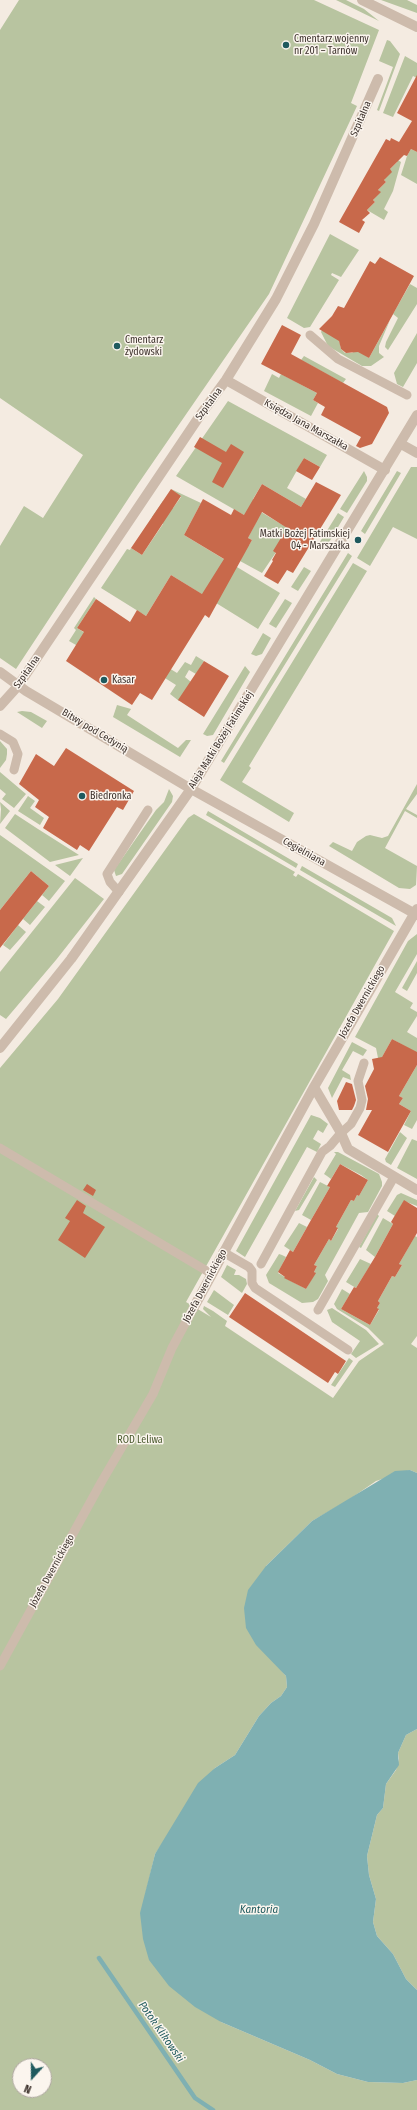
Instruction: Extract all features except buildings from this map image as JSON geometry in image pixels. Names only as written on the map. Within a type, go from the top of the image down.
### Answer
[{"type":"street","points":[[362,0],[417,28]]},
{"type":"street","name":"Szpitalna","points":[[0,706],[18,686],[226,380],[276,299],[317,217],[378,80]]},
{"type":"street","name":"Księdza Jana Marszałka","points":[[226,380],[385,470]]},
{"type":"street","name":"Aleja Matki Bożej Fatimskiej","points":[[0,1048],[45,994],[119,892],[191,788],[401,444],[417,415]]},
{"type":"street","points":[[401,444],[417,453]]},
{"type":"street","name":"Bitwy pod Cedynią","points":[[0,672],[18,686],[191,788]]},
{"type":"street","name":"Cegielniana","points":[[191,788],[416,912]]},
{"type":"street","name":"Józefa Dwernickiego","points":[[194,1306],[314,1087],[416,912]]},
{"type":"street","points":[[314,1087],[341,1133],[348,1149],[417,1190]]},
{"type":"lane","points":[[310,335],[338,359],[407,395]]},
{"type":"lane","points":[[0,734],[13,742],[18,754],[14,770]]},
{"type":"lane","points":[[119,892],[110,882],[107,874],[110,867],[148,810]]},
{"type":"lane","points":[[261,1264],[322,1152],[330,1146],[351,1124],[360,1108],[362,1100],[358,1081],[364,1063]]},
{"type":"lane","points":[[0,1148],[212,1274]]},
{"type":"lane","points":[[318,1310],[394,1177]]},
{"type":"lane","points":[[223,1252],[249,1267],[252,1271],[252,1283],[255,1288],[348,1350]]},
{"type":"lane","name":"Józefa Dwernickiego","points":[[0,1666],[102,1481],[153,1394],[172,1348],[194,1306]]},
{"type":"green space","name":"Cmentarz żydowski","points":[[19,0],[314,0],[379,30],[351,103],[357,106],[269,294],[138,484],[16,669],[0,658],[0,546],[24,506],[43,518],[83,455],[0,398],[0,30]]},
{"type":"green space","points":[[336,0],[346,0],[364,9],[379,21]]},
{"type":"green space","points":[[381,0],[407,0],[417,5],[417,13]]},
{"type":"green space","points":[[387,40],[390,41],[400,54],[379,111],[377,110],[393,67],[379,61]]},
{"type":"green space","points":[[405,56],[417,63],[417,78],[413,76],[393,117],[383,113]]},
{"type":"green space","points":[[411,149],[417,152],[417,184],[401,175],[407,156]]},
{"type":"green space","points":[[394,158],[401,162],[393,191],[384,209],[388,212],[384,220],[367,210],[375,202],[373,200],[380,192],[378,190],[386,182],[384,180],[390,169],[397,162]]},
{"type":"green space","points":[[330,234],[359,250],[341,277],[332,273],[331,275],[339,280],[310,327],[304,328],[287,318]]},
{"type":"green space","points":[[410,284],[417,288],[417,304],[388,350],[385,347],[386,342],[398,318],[393,314]]},
{"type":"green space","points":[[390,320],[379,346],[379,353],[384,357],[371,366],[362,366],[328,346],[321,332],[323,328],[339,339],[341,349],[345,353],[352,353],[357,349],[369,358]]},
{"type":"green space","points":[[417,333],[417,363],[403,387],[397,384],[394,373]]},
{"type":"green space","points":[[304,356],[346,379],[343,383],[301,360]]},
{"type":"green space","points":[[272,374],[279,378],[281,374],[317,393],[313,400],[318,403],[311,416],[264,391]]},
{"type":"green space","points":[[228,401],[327,455],[320,467],[304,458],[287,488],[306,499],[301,507],[262,484],[253,499],[261,512],[291,530],[262,573],[240,561],[247,545],[249,545],[252,540],[248,538],[256,522],[176,476]]},
{"type":"green space","points":[[411,467],[417,467],[417,539],[393,527],[370,566],[357,558]]},
{"type":"green space","points":[[364,471],[367,481],[347,513],[340,509]]},
{"type":"green space","points":[[397,471],[401,473],[365,534],[361,531]]},
{"type":"green space","points":[[171,489],[201,503],[184,535],[280,593],[258,629],[171,575],[146,616],[101,588],[127,549],[130,550],[131,548],[142,555],[163,524],[152,517],[163,501],[173,508],[181,497]]},
{"type":"green space","points":[[338,513],[344,517],[325,549],[318,545]]},
{"type":"green space","points":[[348,553],[352,556],[224,763],[221,761]]},
{"type":"green space","points":[[353,563],[367,571],[249,766],[251,768],[242,782],[294,813],[289,822],[220,780]]},
{"type":"green space","points":[[304,567],[311,571],[298,591],[291,587]]},
{"type":"green space","points":[[94,597],[96,599],[77,628],[101,643],[76,645],[69,641],[76,630],[74,628]]},
{"type":"green space","points":[[285,599],[292,603],[276,628],[269,624]]},
{"type":"green space","points":[[263,633],[271,638],[262,654],[256,656],[251,654]]},
{"type":"green space","points":[[196,656],[204,661],[196,674],[189,670],[185,677],[191,682],[179,701],[170,694],[176,685],[138,661],[151,657],[177,673],[185,662],[191,665]]},
{"type":"green space","points":[[245,666],[250,672],[213,735],[207,736],[203,734]]},
{"type":"green space","points":[[117,705],[131,709],[127,715],[178,748],[186,740],[191,740],[180,757],[113,717]]},
{"type":"green space","points":[[17,712],[31,712],[47,721],[42,728]]},
{"type":"green space","points":[[0,741],[7,749],[7,754],[6,760],[0,768]]},
{"type":"green space","points":[[0,772],[26,794],[14,808],[2,799],[6,794],[0,789]]},
{"type":"green space","points":[[417,784],[417,794],[406,809],[417,815],[417,818],[405,811],[385,848],[417,866],[416,885],[410,889],[399,888],[329,846],[333,842],[352,851],[357,842],[366,836],[370,835],[382,838],[388,836]]},
{"type":"green space","points":[[169,789],[173,796],[172,802],[122,874],[116,876],[114,870],[156,810],[164,802]]},
{"type":"green space","points":[[28,796],[35,801],[30,808],[44,818],[40,825],[18,811]]},
{"type":"green space","points":[[0,802],[10,811],[0,824],[1,809]]},
{"type":"green space","points":[[208,811],[298,864],[296,868],[206,815]]},
{"type":"green space","points":[[15,814],[79,855],[50,862],[5,828]]},
{"type":"green space","name":"ROD Leliwa","points":[[194,814],[295,872],[293,875],[296,877],[298,874],[394,931],[186,1302],[211,1317],[203,1309],[204,1306],[213,1311],[227,1321],[225,1326],[333,1398],[359,1361],[384,1344],[368,1328],[337,1309],[334,1304],[342,1289],[350,1294],[341,1309],[370,1325],[379,1310],[377,1308],[380,1303],[378,1301],[392,1276],[395,1277],[402,1265],[399,1264],[415,1236],[417,1237],[417,1336],[411,1344],[417,1348],[417,1473],[410,1470],[376,1481],[347,1501],[312,1521],[266,1566],[275,1663],[286,1676],[287,1687],[281,1696],[271,1703],[259,1716],[235,1755],[215,1768],[155,1854],[141,1913],[221,2022],[310,2060],[337,2074],[368,2082],[403,2083],[417,2080],[417,2110],[0,2110],[0,1068],[58,999],[188,818]]},
{"type":"green space","points":[[0,835],[65,881],[49,901],[42,895],[49,886],[31,871],[0,910]]},
{"type":"green space","points":[[83,858],[70,876],[55,865]]},
{"type":"green space","points":[[302,866],[392,918],[396,926],[300,870]]},
{"type":"green space","points":[[75,878],[104,899],[56,960],[6,1019],[0,1015],[0,972]]},
{"type":"green space","points":[[37,901],[45,907],[30,925],[23,919]]},
{"type":"green space","points":[[18,925],[26,932],[10,950],[3,945]]},
{"type":"green space","points":[[417,934],[417,954],[395,992],[413,1003],[410,1008],[417,1012],[417,1016],[407,1032],[417,1038],[417,1053],[392,1039],[381,1059],[378,1058],[376,1048],[355,1037],[408,941]]},
{"type":"green space","points":[[417,961],[417,973],[407,991],[402,988]]},
{"type":"green space","points":[[352,1042],[367,1050],[363,1056],[353,1051],[342,1070],[350,1075],[351,1080],[343,1077],[332,1098],[328,1088]]},
{"type":"green space","points":[[417,1065],[417,1120],[412,1129],[404,1125],[411,1111],[399,1104],[403,1098],[399,1096]]},
{"type":"green space","points":[[311,1115],[320,1118],[328,1124],[323,1133],[318,1130],[313,1139],[321,1144],[317,1152],[307,1147],[245,1257],[236,1251]]},
{"type":"green space","points":[[400,1132],[407,1138],[391,1165],[386,1162],[385,1159]]},
{"type":"green space","points":[[412,1139],[417,1141],[417,1179],[397,1168]]},
{"type":"green space","points":[[334,1152],[338,1152],[379,1174],[382,1186],[368,1212],[359,1213],[325,1275],[328,1281],[318,1299],[313,1302],[302,1303],[269,1283],[266,1275],[279,1254],[282,1255],[286,1257],[278,1273],[306,1289],[315,1273],[314,1272],[317,1266],[314,1265],[329,1239],[331,1241],[338,1229],[336,1227],[351,1200],[354,1201],[357,1195],[359,1196],[368,1180],[340,1164],[331,1179],[324,1174],[336,1154]]},
{"type":"green space","points":[[314,1177],[317,1180],[299,1210],[295,1211]]},
{"type":"green space","points":[[320,1182],[330,1187],[311,1220],[302,1215]]},
{"type":"green space","points":[[401,1193],[417,1200],[417,1206],[404,1201],[395,1216],[387,1211],[397,1195]]},
{"type":"green space","points":[[377,1214],[379,1216],[361,1248],[359,1247]]},
{"type":"green space","points":[[383,1218],[393,1224],[375,1257],[366,1250]]},
{"type":"green space","points":[[299,1223],[307,1227],[293,1252],[284,1246]]},
{"type":"green space","points":[[360,1259],[371,1264],[356,1288],[346,1282]]},
{"type":"green space","points":[[227,1265],[236,1270],[234,1275],[239,1275],[246,1279],[247,1284],[242,1293],[221,1277]]},
{"type":"green space","points":[[214,1290],[234,1305],[228,1315],[207,1302]]},
{"type":"green space","points":[[332,1308],[366,1330],[379,1344],[356,1358],[351,1354],[360,1341],[332,1322],[327,1310]]},
{"type":"green space","points":[[349,1358],[353,1361],[335,1387],[331,1385]]},
{"type":"green space","points":[[417,1729],[417,1990],[406,1979],[393,1954],[377,1936],[373,1922],[376,1899],[369,1875],[367,1856],[377,1815],[383,1808],[386,1784],[396,1770],[399,1759],[398,1753],[406,1735]]},
{"type":"water","name":"Kantoria","points":[[410,1470],[417,1473],[417,1729],[406,1735],[398,1753],[399,1765],[386,1784],[383,1808],[377,1815],[367,1856],[369,1875],[376,1899],[373,1922],[377,1936],[393,1954],[406,1979],[417,1990],[417,2080],[403,2083],[368,2082],[337,2074],[310,2060],[221,2022],[195,2007],[169,1986],[149,1960],[143,1939],[140,1913],[155,1854],[198,1783],[215,1768],[235,1755],[259,1716],[271,1703],[281,1696],[287,1687],[286,1676],[256,1645],[246,1628],[244,1608],[248,1590],[266,1566],[312,1521],[395,1471]]},
{"type":"waterway","name":"Potok Klikowski","points":[[99,1958],[195,2098],[213,2110]]},
{"type":"place","name":"Cmentarz wojenny nr 201 – Tarnów","points":[[286,45]]},
{"type":"place","name":"Cmentarz żydowski","points":[[117,346]]},
{"type":"place","name":"Matki Bożej Fatimskiej 04 - Marszałka","points":[[358,540]]},
{"type":"place","name":"Kasar","points":[[104,680]]},
{"type":"place","name":"Biedronka","points":[[82,796]]}]
